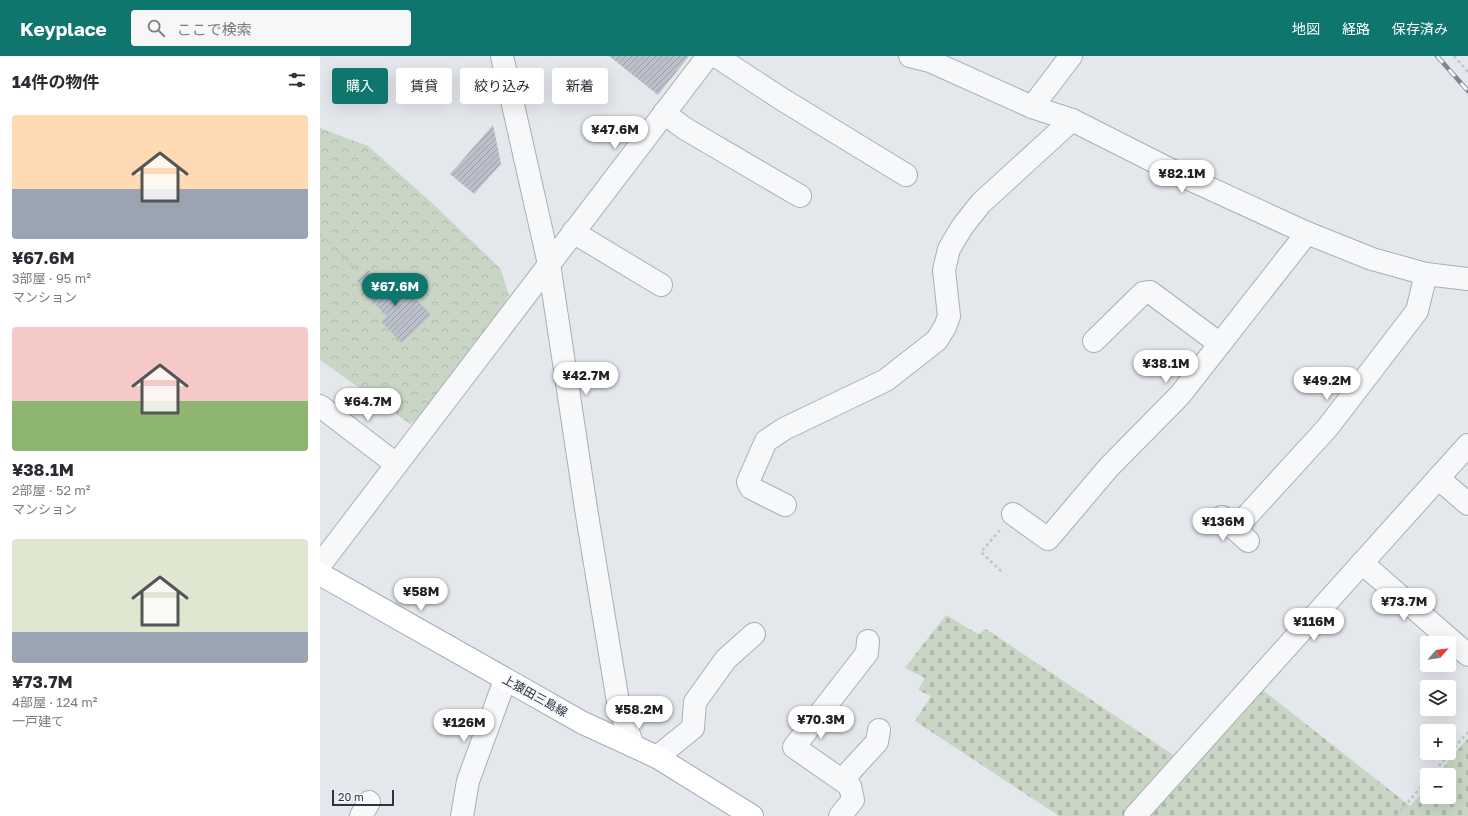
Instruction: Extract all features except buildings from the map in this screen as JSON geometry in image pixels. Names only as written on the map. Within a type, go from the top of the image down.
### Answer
[{"type":"main road","name":"上猿田三島線","points":[[320,574],[583,723],[657,757],[752,816]]},
{"type":"street","points":[[502,56],[549,264],[587,514],[618,702],[633,746]]},
{"type":"street","points":[[320,565],[708,56]]},
{"type":"street","points":[[716,56],[780,98],[906,175]]},
{"type":"street","points":[[912,56],[930,61],[1032,107],[1072,120],[1185,177],[1307,233],[1372,259],[1426,274],[1468,279]]},
{"type":"street","points":[[1032,107],[1071,56]]},
{"type":"street","points":[[664,113],[684,128],[800,196]]},
{"type":"street","points":[[785,505],[751,488],[748,482],[766,441],[784,429],[886,380],[937,340],[945,327],[949,316],[944,270],[949,249],[962,227],[981,203],[1072,120]]},
{"type":"street","points":[[573,232],[661,285]]},
{"type":"street","points":[[1013,514],[1048,539],[1109,467],[1180,395],[1307,233]]},
{"type":"street","points":[[1235,529],[1328,427],[1417,311],[1426,274]]},
{"type":"street","points":[[1094,341],[1142,293],[1150,292],[1220,344]]},
{"type":"street","points":[[320,406],[396,464]]},
{"type":"street","points":[[1135,816],[1468,445]]},
{"type":"street","points":[[1438,478],[1468,504]]},
{"type":"street","points":[[1362,563],[1468,655]]},
{"type":"street","points":[[657,757],[693,728],[695,702],[726,659],[754,634]]},
{"type":"street","points":[[840,816],[853,800],[850,786],[794,747],[867,653],[868,641]]},
{"type":"street","points":[[462,816],[468,781],[506,680]]},
{"type":"street","points":[[842,780],[877,742],[879,730]]},
{"type":"path","points":[[1454,56],[1468,72]]},
{"type":"path","points":[[320,234],[358,271]]},
{"type":"path","points":[[1002,572],[981,552],[1013,514]]},
{"type":"path","points":[[1437,768],[1468,732]]},
{"type":"path","points":[[1396,816],[1420,788]]},
{"type":"green space","points":[[320,128],[368,146],[432,203],[500,268],[509,295],[487,339],[434,407],[410,424],[320,360]]},
{"type":"green space","points":[[946,615],[978,634],[986,629],[1178,758],[1259,687],[1410,806],[1420,795],[1420,804],[1456,804],[1456,768],[1443,768],[1450,760],[1456,760],[1456,752],[1468,738],[1468,816],[1059,816],[915,721],[931,696],[918,690],[925,678],[905,668]]},
{"type":"railway","points":[[1437,56],[1468,91]]}]
